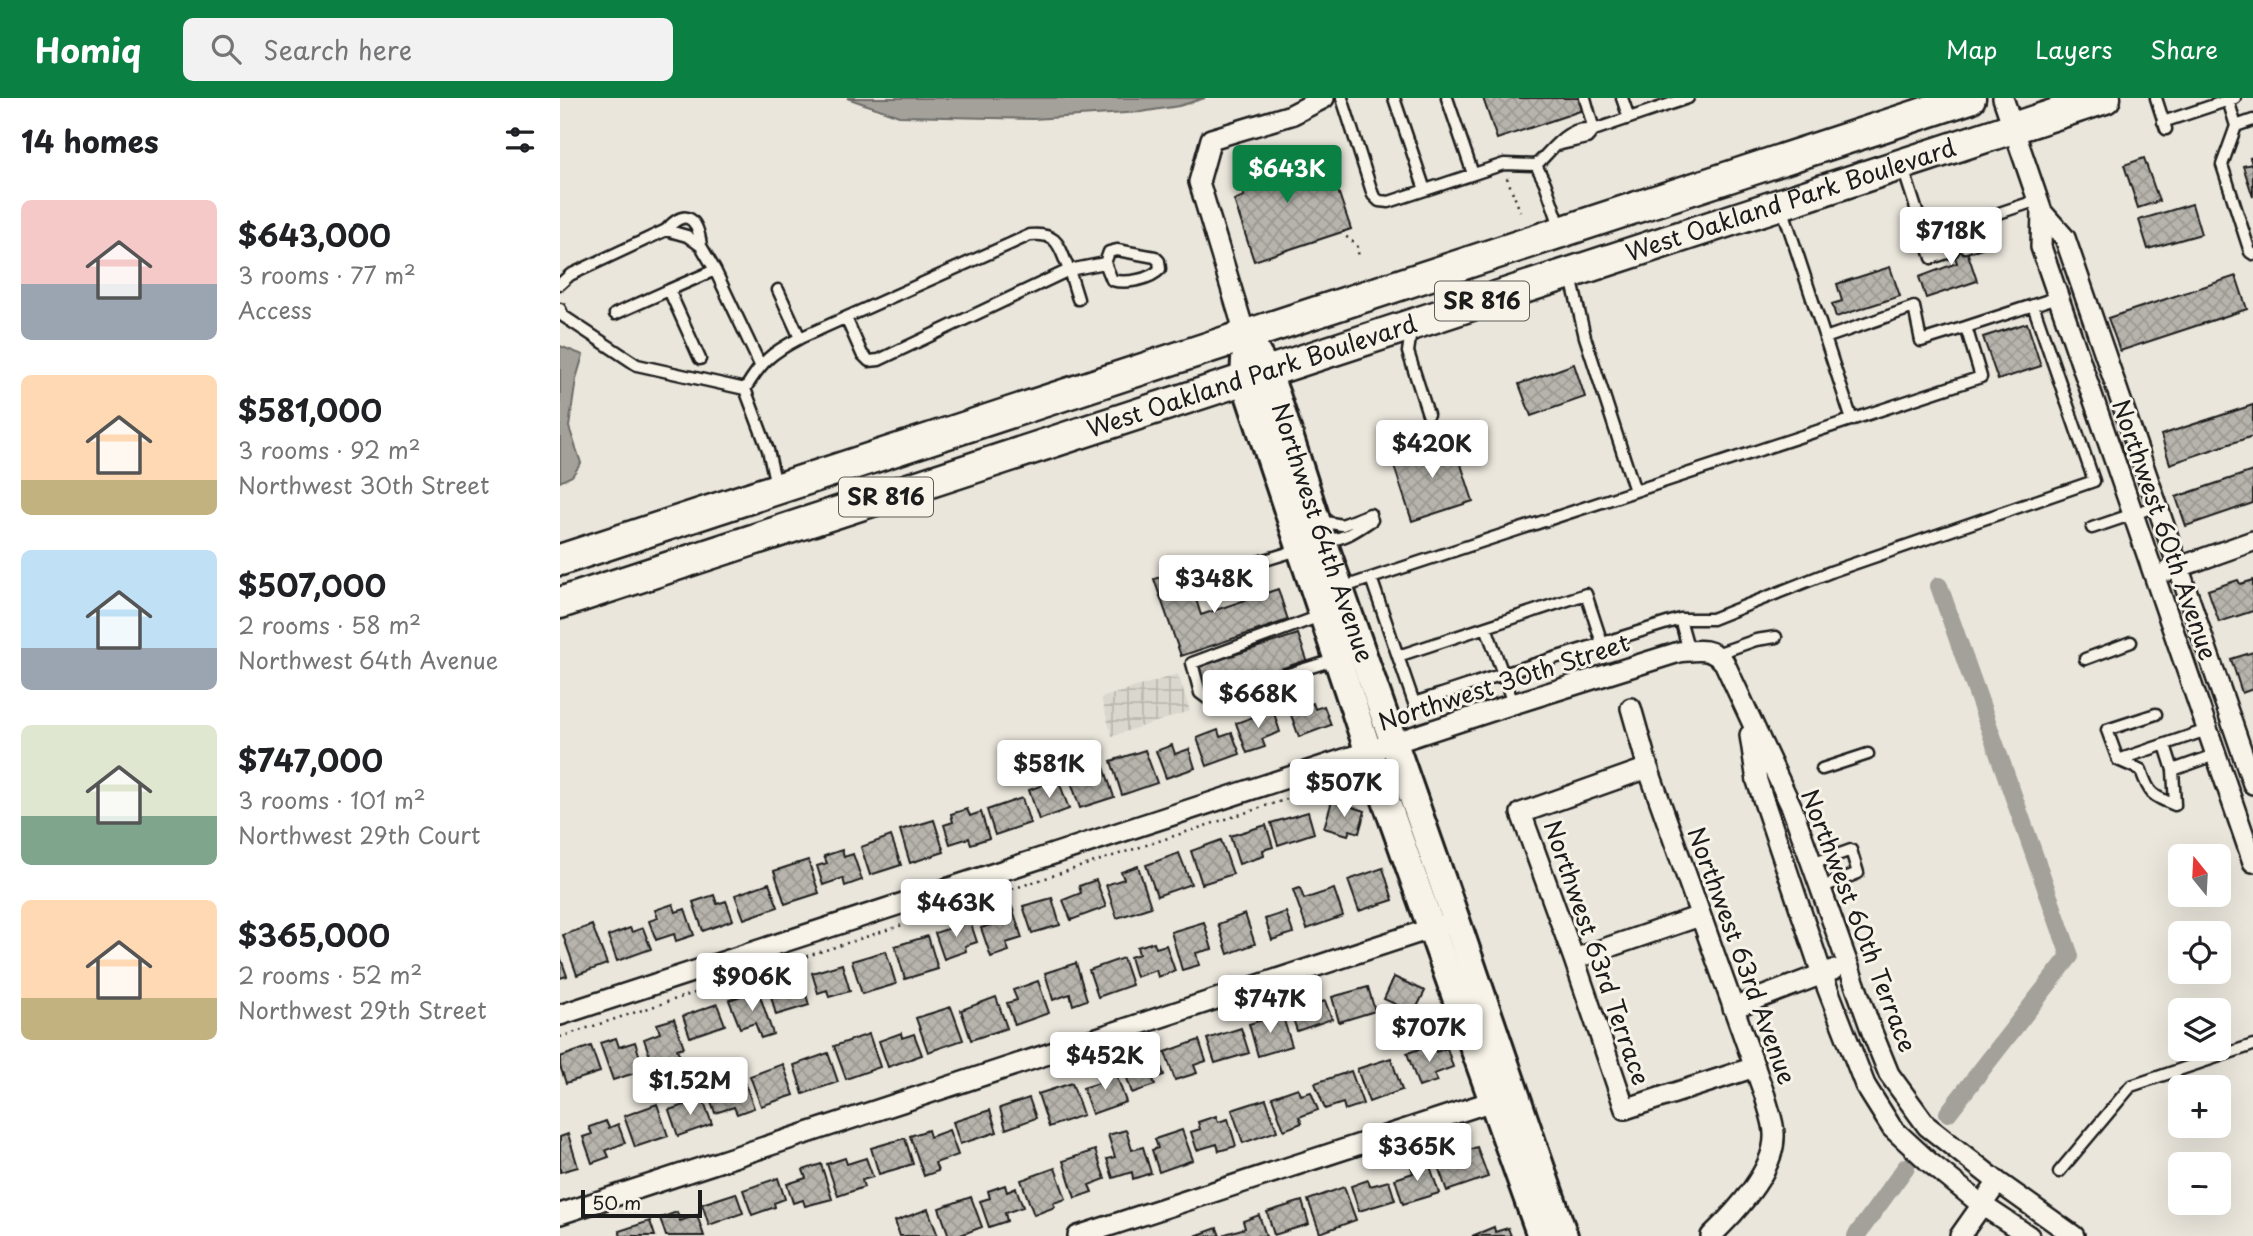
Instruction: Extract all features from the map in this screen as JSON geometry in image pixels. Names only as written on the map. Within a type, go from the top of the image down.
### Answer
[{"type":"main road","name":"West Oakland Park Boulevard","points":[[560,560],[1970,98]]},
{"type":"main road","name":"West Oakland Park Boulevard","points":[[560,603],[2105,98]]},
{"type":"main road","points":[[802,525],[801,506],[809,491],[828,472]]},
{"type":"main road","points":[[731,547],[767,512],[777,489]]},
{"type":"street","points":[[1245,334],[1199,182],[1211,139],[1291,115],[1324,98]]},
{"type":"street","name":"Northwest 60th Avenue","points":[[2003,98],[2040,206],[2041,247],[2253,862]]},
{"type":"street","name":"Northwest 60th Avenue","points":[[2040,206],[2064,238],[2178,567],[2244,727],[2253,784]]},
{"type":"street","name":"Northwest 64th Avenue","points":[[1245,334],[1308,532],[1324,618],[1369,753],[1431,928],[1564,1236]]},
{"type":"street","points":[[1308,532],[1315,553],[1337,579]]},
{"type":"street","points":[[2154,576],[2253,541]]},
{"type":"street","name":"Northwest 64th Avenue","points":[[1337,579],[1456,920],[1541,1236]]},
{"type":"street","name":"Northwest 30th Street","points":[[560,1015],[1513,704],[1704,651]]},
{"type":"street","name":"Northwest 60th Terrace","points":[[1704,651],[1724,662],[1792,808],[1889,1074],[1927,1126],[1998,1182],[2074,1236]]},
{"type":"street","name":"Northwest 63rd Avenue","points":[[1631,708],[1648,768],[1765,1096],[1774,1133],[1771,1154],[1763,1170],[1734,1214],[1712,1236]]},
{"type":"street","name":"Northwest 60th Terrace","points":[[1746,714],[1757,781],[1822,974],[1864,1085],[1892,1128],[1929,1162],[1982,1205],[2029,1236]]},
{"type":"street","points":[[2207,730],[2244,727]]},
{"type":"street","name":"Northwest 63rd Terrace","points":[[1648,768],[1521,813],[1625,1110],[1755,1067]]},
{"type":"street","points":[[1796,895],[1820,888]]},
{"type":"street","points":[[1574,959],[1700,916]]},
{"type":"street","points":[[560,1214],[1456,920]]},
{"type":"street","points":[[1733,1008],[1848,964]]},
{"type":"street","points":[[1078,1236],[1504,1098]]},
{"type":"street","points":[[1960,1236],[1998,1182]]},
{"type":"lane","points":[[1342,98],[1373,195],[1380,201],[1389,202],[1504,164],[1536,165],[1564,135],[1584,128],[1594,130],[1681,99]]},
{"type":"lane","points":[[1394,98],[1425,190]]},
{"type":"lane","points":[[1447,98],[1473,174]]},
{"type":"lane","points":[[1585,98],[1594,130]]},
{"type":"lane","points":[[1622,98],[1629,118]]},
{"type":"lane","points":[[2156,98],[2165,125],[2231,99],[2236,126],[2222,165],[2250,252],[2253,254]]},
{"type":"lane","points":[[2236,126],[2253,120]]},
{"type":"lane","points":[[1901,164],[1932,258],[1953,251]]},
{"type":"lane","points":[[1536,165],[1562,231]]},
{"type":"lane","points":[[1780,203],[1852,420]]},
{"type":"lane","points":[[1965,247],[1988,239],[1981,219],[2040,206]]},
{"type":"lane","points":[[560,284],[570,275],[666,230],[675,220],[693,220],[699,228],[701,246],[760,365]]},
{"type":"lane","points":[[666,230],[687,236],[701,246]]},
{"type":"lane","points":[[745,389],[760,365],[800,338],[1030,235],[1045,234],[1056,240],[1078,299]]},
{"type":"lane","points":[[1117,250],[1155,257],[1159,261],[1160,269],[1156,274],[1121,283],[1112,280],[1105,263],[1110,252],[1117,250]]},
{"type":"lane","points":[[846,318],[862,354],[869,361],[879,359],[1069,270],[1105,263]]},
{"type":"lane","points":[[615,314],[715,270]]},
{"type":"lane","points":[[1570,272],[1585,337],[1636,491]]},
{"type":"lane","points":[[670,290],[700,359]]},
{"type":"lane","points":[[778,290],[800,338]]},
{"type":"lane","points":[[1825,338],[1914,307],[1921,341],[2058,297]]},
{"type":"lane","points":[[1371,578],[1414,703],[1680,619],[1712,619],[1833,571],[2094,481],[2033,305]]},
{"type":"lane","points":[[560,309],[563,316],[637,365],[745,389]]},
{"type":"lane","points":[[1412,324],[1408,352],[1428,414]]},
{"type":"lane","points":[[1337,579],[1371,578],[1981,377],[1966,327]]},
{"type":"lane","points":[[2089,386],[2112,377]]},
{"type":"lane","points":[[745,389],[768,450],[777,489]]},
{"type":"lane","points":[[2103,429],[2127,421]]},
{"type":"lane","points":[[2118,471],[2141,462]]},
{"type":"lane","points":[[2092,528],[2157,506]]},
{"type":"lane","points":[[1206,578],[1308,532],[1371,517],[1351,534],[1332,539],[1308,532]]},
{"type":"lane","points":[[1398,656],[1586,594],[1602,643]]},
{"type":"lane","points":[[1324,618],[1312,619],[1192,663],[1200,693],[1208,699],[1338,658]]},
{"type":"lane","points":[[1680,619],[1704,651],[1776,637]]},
{"type":"lane","points":[[1486,627],[1513,704]]},
{"type":"lane","points":[[2085,659],[2131,642]]},
{"type":"lane","points":[[2156,714],[2108,730],[2118,760],[2141,770],[2148,791],[2156,798],[2175,805],[2173,770],[2165,744]]},
{"type":"lane","points":[[2118,760],[2207,730]]},
{"type":"lane","points":[[1822,769],[1868,754]]},
{"type":"lane","points":[[2173,770],[2215,755]]},
{"type":"lane","points":[[1812,864],[1851,850],[1858,873],[1820,888]]},
{"type":"lane","points":[[2059,1172],[2132,1086],[2253,1045]]},
{"type":"path","points":[[1505,173],[1520,211]]},
{"type":"path","points":[[1343,231],[1357,246],[1359,257]]},
{"type":"path","points":[[560,1037],[1336,783],[1353,778],[1361,782]]},
{"type":"shaded area","points":[[847,98],[1205,98],[1179,106],[1141,112],[1033,119],[899,116]]},
{"type":"shaded area","points":[[560,346],[583,355],[576,379],[569,427],[581,463],[572,476],[560,482]]},
{"type":"shaded area","points":[[1178,674],[1190,711],[1112,736],[1101,698]]},
{"type":"building","points":[[1483,98],[1579,98],[1583,110],[1497,139]]},
{"type":"building","points":[[1298,147],[1309,181],[1332,173],[1351,229],[1254,261],[1234,200],[1244,196],[1235,168]]},
{"type":"building","points":[[2253,157],[2253,197],[2243,166],[2252,164],[2250,158]]},
{"type":"building","points":[[2144,158],[2159,201],[2138,208],[2124,165]]},
{"type":"building","points":[[2192,204],[2201,234],[2148,249],[2139,220]]},
{"type":"building","points":[[1957,221],[1977,281],[1926,298],[1919,277],[1957,263],[1944,225]]},
{"type":"building","points":[[1890,267],[1900,296],[1836,317],[1832,304],[1842,301],[1837,284]]},
{"type":"building","points":[[2236,276],[2247,309],[2120,351],[2108,318]]},
{"type":"building","points":[[2027,323],[2041,366],[1998,380],[1983,337]]},
{"type":"building","points":[[1574,364],[1585,397],[1531,416],[1519,384]]},
{"type":"building","points":[[2253,405],[2253,436],[2170,464],[2161,435]]},
{"type":"building","points":[[1453,440],[1473,501],[1412,521],[1392,460]]},
{"type":"building","points":[[2253,471],[2253,503],[2186,526],[2176,497]]},
{"type":"building","points":[[1186,568],[1201,615],[1278,589],[1288,620],[1181,656],[1154,579]]},
{"type":"building","points":[[2238,580],[2240,584],[2253,580],[2253,611],[2219,622],[2208,590]]},
{"type":"building","points":[[1298,634],[1307,660],[1259,676],[1257,670],[1201,688],[1194,668]]},
{"type":"building","points":[[2253,652],[2253,689],[2242,693],[2231,659]]},
{"type":"building","points":[[1313,703],[1315,709],[1324,706],[1331,725],[1299,737],[1290,712]]},
{"type":"building","points":[[1273,710],[1280,732],[1262,739],[1265,747],[1247,753],[1236,723]]},
{"type":"building","points":[[1218,730],[1220,737],[1232,733],[1240,754],[1207,766],[1197,738]]},
{"type":"building","points":[[1172,745],[1175,754],[1189,749],[1195,768],[1166,778],[1156,751]]},
{"type":"building","points":[[1145,750],[1157,783],[1122,795],[1111,761]]},
{"type":"building","points":[[1103,764],[1114,797],[1080,808],[1069,776]]},
{"type":"building","points":[[1058,779],[1069,809],[1039,820],[1029,790]]},
{"type":"building","points":[[1022,798],[1030,823],[995,835],[987,810]]},
{"type":"building","points":[[1332,801],[1365,811],[1359,833],[1350,830],[1348,835],[1324,828]]},
{"type":"building","points":[[967,809],[970,816],[981,812],[989,838],[971,844],[969,838],[950,844],[944,825],[953,822],[951,814]]},
{"type":"building","points":[[1308,812],[1314,833],[1278,845],[1271,823]]},
{"type":"building","points":[[934,820],[944,852],[910,863],[900,830]]},
{"type":"building","points":[[1266,825],[1273,847],[1263,850],[1264,856],[1239,864],[1230,836]]},
{"type":"building","points":[[891,836],[901,865],[870,875],[861,847]]},
{"type":"building","points":[[1221,840],[1233,874],[1202,884],[1191,851]]},
{"type":"building","points":[[842,850],[844,857],[853,854],[862,880],[845,886],[843,878],[823,885],[817,866],[827,863],[824,856]]},
{"type":"building","points":[[1179,853],[1191,884],[1157,896],[1146,865]]},
{"type":"building","points":[[808,860],[819,893],[785,904],[774,871]]},
{"type":"building","points":[[1138,866],[1151,907],[1117,918],[1106,885],[1124,879],[1121,872]]},
{"type":"building","points":[[1383,868],[1393,900],[1359,911],[1348,880]]},
{"type":"building","points":[[1096,880],[1106,907],[1071,920],[1063,900],[1081,893],[1079,886]]},
{"type":"building","points":[[769,883],[778,907],[744,919],[735,895]]},
{"type":"building","points":[[1300,888],[1304,899],[1334,889],[1343,916],[1307,929],[1293,890]]},
{"type":"building","points":[[714,895],[717,904],[726,901],[733,920],[703,931],[693,902]]},
{"type":"building","points":[[1052,898],[1060,925],[1032,933],[1023,906]]},
{"type":"building","points":[[673,904],[676,912],[685,909],[694,935],[676,941],[674,934],[656,940],[649,921],[658,918],[655,910]]},
{"type":"building","points":[[1012,907],[1022,938],[1006,943],[1009,951],[991,957],[981,928],[997,923],[994,914]]},
{"type":"building","points":[[1286,912],[1293,933],[1272,940],[1265,919]]},
{"type":"building","points":[[1245,914],[1255,944],[1228,954],[1218,924]]},
{"type":"building","points":[[970,921],[977,942],[965,946],[966,951],[944,959],[935,933]]},
{"type":"building","points":[[1204,922],[1212,949],[1196,953],[1199,965],[1182,970],[1171,932]]},
{"type":"building","points":[[592,925],[607,964],[577,975],[563,935]]},
{"type":"building","points":[[630,928],[632,932],[643,928],[651,949],[617,961],[608,936]]},
{"type":"building","points":[[928,936],[938,969],[905,979],[895,946]]},
{"type":"building","points":[[1154,942],[1156,948],[1166,945],[1175,971],[1158,977],[1156,970],[1136,977],[1130,957],[1139,954],[1137,947]]},
{"type":"building","points":[[886,951],[896,984],[862,994],[852,961]]},
{"type":"building","points":[[560,956],[567,976],[560,978]]},
{"type":"building","points":[[1123,958],[1132,985],[1098,997],[1089,970]]},
{"type":"building","points":[[1076,963],[1087,1000],[1073,1005],[1070,994],[1053,1000],[1045,973]]},
{"type":"building","points":[[842,964],[850,991],[829,997],[827,990],[818,993],[812,973]]},
{"type":"building","points":[[801,977],[809,1005],[776,1015],[771,996],[786,992],[783,982]]},
{"type":"building","points":[[1394,977],[1425,991],[1414,1013],[1384,999]]},
{"type":"building","points":[[1038,981],[1049,1013],[1015,1025],[1007,1003],[1017,1000],[1013,990]]},
{"type":"building","points":[[1368,987],[1375,1011],[1339,1022],[1332,997]]},
{"type":"building","points":[[758,990],[773,1034],[761,1038],[755,1023],[740,1028],[729,1000]]},
{"type":"building","points":[[996,997],[1007,1028],[971,1040],[961,1010]]},
{"type":"building","points":[[1325,1001],[1332,1019],[1297,1031],[1291,1012]]},
{"type":"building","points":[[717,1004],[725,1025],[690,1037],[683,1016]]},
{"type":"building","points":[[951,1007],[963,1040],[928,1052],[916,1018]]},
{"type":"building","points":[[1282,1014],[1292,1046],[1258,1056],[1249,1024]]},
{"type":"building","points":[[674,1019],[684,1047],[677,1049],[681,1059],[654,1068],[644,1039],[660,1033],[657,1024]]},
{"type":"building","points":[[1241,1028],[1249,1053],[1215,1063],[1207,1039]]},
{"type":"building","points":[[901,1033],[902,1038],[914,1034],[922,1055],[888,1067],[879,1041]]},
{"type":"building","points":[[869,1034],[880,1067],[846,1079],[834,1046]]},
{"type":"building","points":[[616,1038],[619,1047],[635,1042],[644,1070],[613,1080],[600,1043]]},
{"type":"building","points":[[1199,1040],[1206,1061],[1194,1065],[1197,1073],[1175,1080],[1165,1052]]},
{"type":"building","points":[[1433,1045],[1436,1052],[1447,1048],[1453,1067],[1434,1074],[1437,1081],[1419,1087],[1407,1053]]},
{"type":"building","points":[[591,1046],[600,1072],[566,1083],[560,1057]]},
{"type":"building","points":[[828,1053],[838,1082],[803,1094],[794,1065]]},
{"type":"building","points":[[1157,1054],[1164,1075],[1153,1079],[1155,1085],[1132,1093],[1123,1066]]},
{"type":"building","points":[[1391,1058],[1402,1090],[1369,1102],[1357,1069]]},
{"type":"building","points":[[783,1064],[794,1095],[761,1106],[750,1076]]},
{"type":"building","points":[[1114,1068],[1126,1102],[1092,1114],[1083,1088],[1099,1083],[1096,1074]]},
{"type":"building","points":[[1351,1071],[1363,1104],[1345,1110],[1343,1103],[1325,1109],[1315,1083]]},
{"type":"building","points":[[733,1079],[735,1086],[745,1083],[754,1108],[737,1114],[734,1107],[715,1113],[709,1095],[719,1092],[716,1085]]},
{"type":"building","points":[[1072,1083],[1083,1115],[1049,1127],[1038,1094]]},
{"type":"building","points":[[1298,1088],[1301,1095],[1311,1092],[1318,1110],[1299,1117],[1302,1123],[1284,1130],[1272,1097]]},
{"type":"building","points":[[1029,1098],[1036,1118],[1006,1129],[1000,1108]]},
{"type":"building","points":[[703,1099],[712,1124],[678,1136],[669,1110]]},
{"type":"building","points":[[1266,1099],[1277,1131],[1243,1143],[1232,1110]]},
{"type":"building","points":[[657,1104],[668,1136],[635,1147],[624,1116]]},
{"type":"building","points":[[990,1110],[997,1132],[960,1144],[953,1122]]},
{"type":"building","points":[[1216,1116],[1218,1122],[1228,1119],[1236,1146],[1219,1151],[1217,1144],[1197,1150],[1191,1132],[1200,1129],[1198,1122]]},
{"type":"building","points":[[606,1121],[609,1128],[618,1124],[625,1143],[606,1150],[609,1157],[592,1163],[583,1137],[592,1134],[589,1127]]},
{"type":"building","points":[[928,1130],[930,1137],[949,1130],[958,1155],[935,1163],[938,1171],[924,1176],[910,1136]]},
{"type":"building","points":[[1126,1130],[1132,1150],[1143,1147],[1151,1173],[1133,1179],[1132,1172],[1113,1178],[1107,1159],[1115,1157],[1108,1135]]},
{"type":"building","points":[[1182,1130],[1193,1160],[1159,1172],[1152,1150],[1158,1148],[1155,1139]]},
{"type":"building","points":[[568,1134],[578,1167],[560,1172],[560,1137]]},
{"type":"building","points":[[905,1138],[913,1164],[879,1174],[871,1148]]},
{"type":"building","points":[[1477,1147],[1488,1177],[1447,1191],[1436,1161]]},
{"type":"building","points":[[1095,1150],[1105,1179],[1089,1185],[1092,1192],[1075,1198],[1063,1161]]},
{"type":"building","points":[[845,1158],[847,1164],[866,1158],[873,1177],[862,1180],[864,1187],[838,1196],[827,1164]]},
{"type":"building","points":[[1428,1160],[1439,1193],[1403,1204],[1395,1179],[1413,1173],[1411,1166]]},
{"type":"building","points":[[821,1164],[832,1199],[805,1206],[803,1200],[793,1203],[787,1184],[806,1178],[803,1170]]},
{"type":"building","points":[[1055,1168],[1066,1199],[1053,1203],[1055,1207],[1034,1215],[1021,1180]]},
{"type":"building","points":[[778,1178],[785,1199],[774,1203],[775,1207],[752,1215],[743,1190]]},
{"type":"building","points":[[1368,1180],[1370,1186],[1389,1181],[1395,1200],[1359,1211],[1351,1186]]},
{"type":"building","points":[[1005,1185],[1007,1192],[1016,1188],[1023,1207],[1005,1213],[1007,1221],[989,1227],[980,1201],[990,1198],[988,1191]]},
{"type":"building","points":[[1344,1187],[1356,1220],[1320,1233],[1308,1200]]},
{"type":"building","points":[[736,1193],[743,1213],[709,1225],[702,1204]]},
{"type":"building","points":[[971,1197],[982,1227],[958,1236],[949,1236],[939,1208]]},
{"type":"building","points":[[1302,1201],[1309,1224],[1274,1235],[1267,1212]]},
{"type":"building","points":[[928,1209],[938,1236],[900,1236],[895,1221]]},
{"type":"building","points":[[677,1212],[680,1221],[697,1215],[704,1236],[666,1236],[660,1218]]},
{"type":"building","points":[[1259,1215],[1266,1236],[1226,1236],[1225,1234],[1245,1228],[1243,1221]]},
{"type":"building","points":[[650,1221],[655,1236],[621,1236],[619,1231]]},
{"type":"building","points":[[1494,1227],[1495,1232],[1508,1228],[1511,1236],[1472,1236]]},
{"type":"building","points":[[1217,1228],[1220,1236],[1195,1236]]},
{"type":"waterway","points":[[1939,586],[2070,956],[1948,1113]]},
{"type":"waterway","points":[[1856,1236],[1906,1167]]}]
